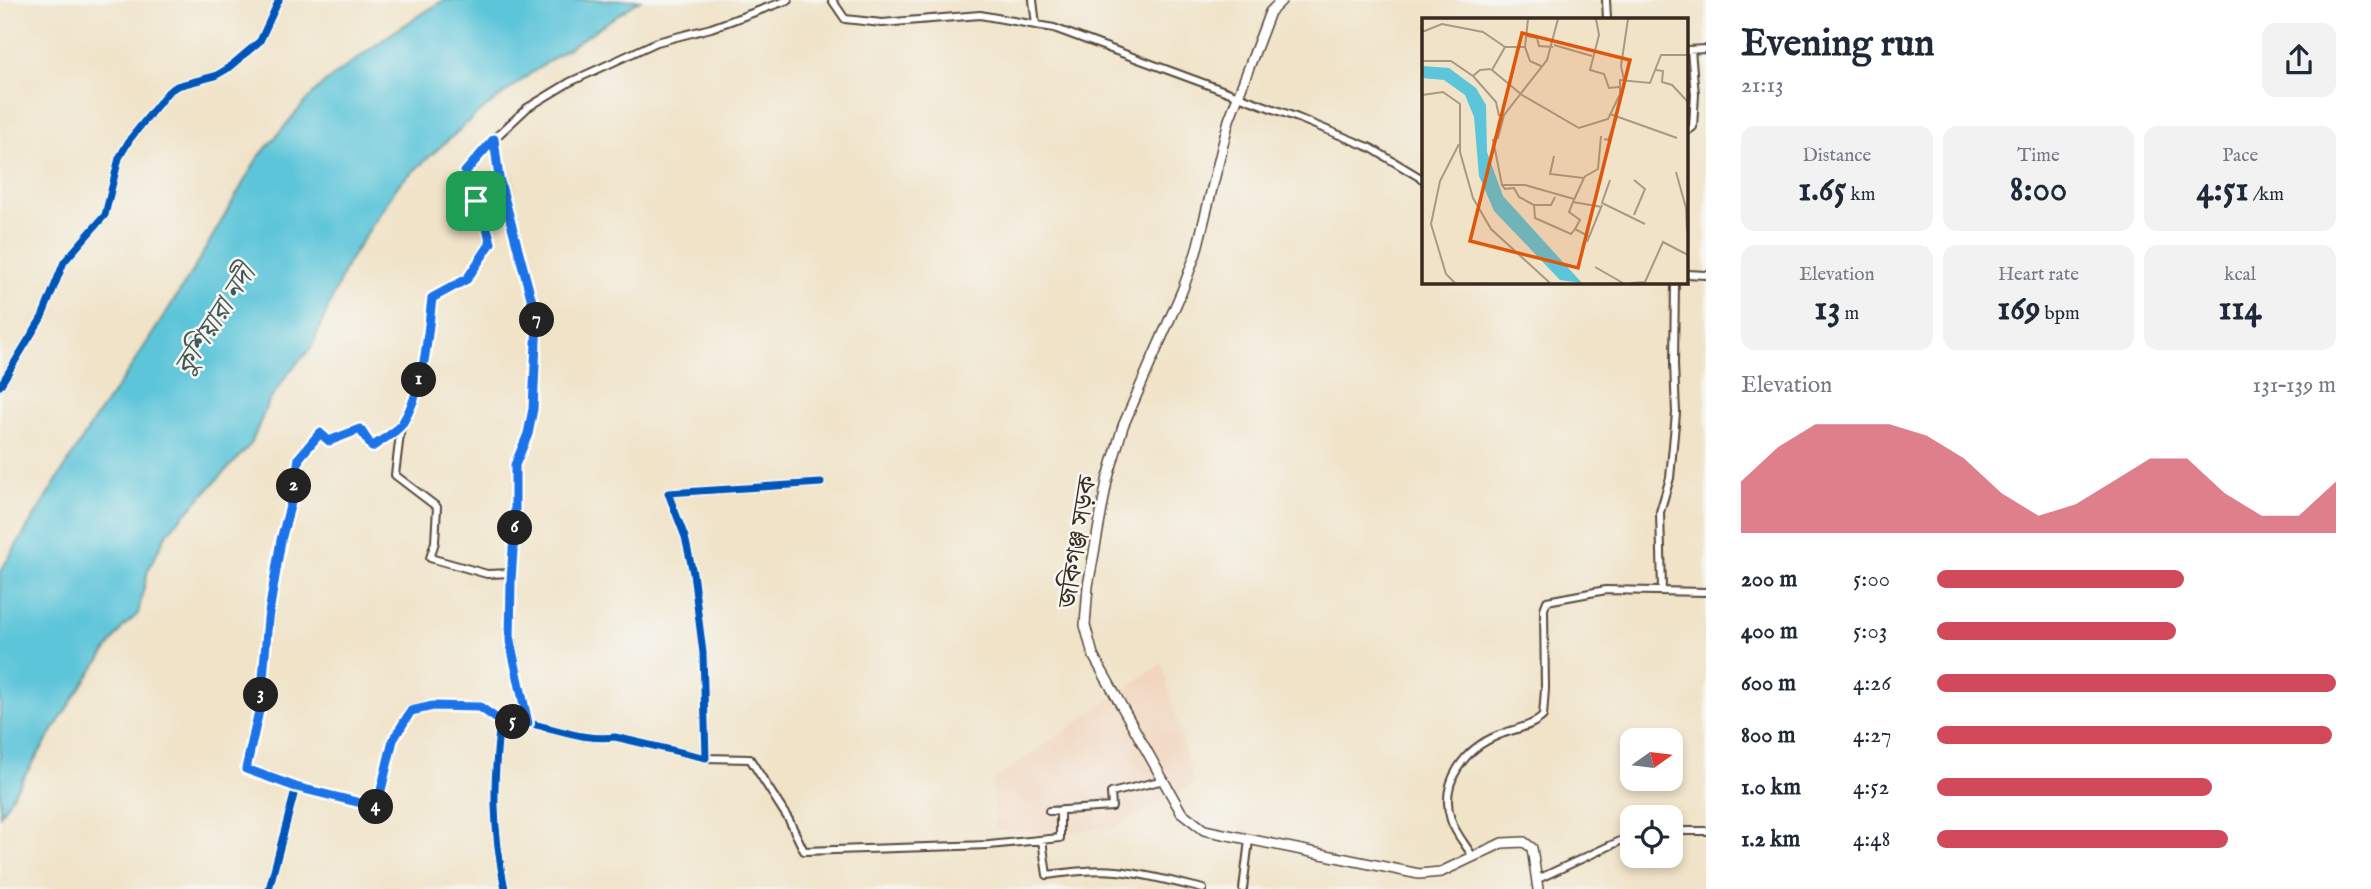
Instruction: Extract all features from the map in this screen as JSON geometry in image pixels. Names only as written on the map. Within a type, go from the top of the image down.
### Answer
[{"type":"main road","name":"জকিগঞ্জ সড়ক","points":[[1282,0],[1270,12],[1238,95],[1229,120],[1196,253],[1124,426],[1107,481],[1088,586],[1085,625],[1093,655],[1181,812],[1204,830],[1419,874],[1441,872],[1502,843],[1524,842],[1532,848],[1538,884]]},
{"type":"street","points":[[0,386],[42,317],[64,262],[104,215],[119,158],[130,139],[168,92],[177,86],[215,76],[260,41],[279,0]]},
{"type":"street","points":[[512,573],[487,574],[430,558],[435,542],[437,507],[395,475],[401,426],[416,394],[426,349],[432,298],[467,279],[491,243],[465,172],[494,139],[527,108],[570,82],[657,42],[711,28],[788,0]]},
{"type":"street","points":[[832,0],[845,19],[883,23],[980,15],[1054,28],[1238,95],[1371,148],[1422,179]]},
{"type":"street","points":[[1033,0],[1036,25]]},
{"type":"street","points":[[1606,0],[1607,18]]},
{"type":"street","points":[[1688,130],[1693,127],[1695,94],[1689,50],[1706,49]]},
{"type":"street","points":[[494,139],[499,178],[537,320],[533,409],[528,434],[515,465],[510,641],[528,723]]},
{"type":"street","points":[[1688,274],[1706,275]]},
{"type":"street","points":[[1662,590],[1660,512],[1670,478],[1676,413],[1675,284]]},
{"type":"street","points":[[401,426],[372,447],[360,429],[329,441],[320,433],[299,458],[274,576],[261,702],[246,769],[296,787],[377,807],[393,740],[411,711],[433,706],[480,707],[500,721],[528,723],[564,734],[600,739],[615,737],[706,758],[750,759],[789,820],[804,850],[989,845],[1060,838],[1060,810]]},
{"type":"street","points":[[706,758],[703,653],[693,573],[685,537],[668,493],[821,483]]},
{"type":"street","points":[[1473,857],[1452,822],[1448,801],[1451,782],[1461,762],[1479,746],[1544,716],[1544,609],[1547,601],[1606,590],[1706,592]]},
{"type":"street","points":[[500,721],[494,781],[494,830],[505,889]]},
{"type":"street","points":[[1049,811],[1112,807],[1111,793],[1164,780]]},
{"type":"street","points":[[269,889],[296,787]]},
{"type":"street","points":[[1683,831],[1706,831]]},
{"type":"street","points":[[1042,839],[1047,875],[1117,871],[1203,889]]},
{"type":"street","points":[[1243,889],[1249,840]]},
{"type":"street","points":[[1538,884],[1620,842]]},
{"type":"shaded area","points":[[1162,663],[1194,784],[1112,828],[1042,833],[995,830],[993,781]]},
{"type":"water","name":"কুশিয়ারা নদী","points":[[444,0],[640,0],[530,74],[476,115],[399,184],[347,264],[311,348],[290,371],[268,403],[251,444],[167,533],[148,570],[138,614],[123,627],[76,694],[0,815],[0,572],[96,417],[191,274],[257,159],[323,84],[392,33]]},
{"type":"cycle path","points":[[0,386],[42,317],[64,262],[105,215],[119,158],[130,139],[168,92],[177,86],[215,76],[260,41],[279,0]]},
{"type":"cycle path","points":[[269,889],[296,787],[246,769],[261,702],[268,619],[281,540],[299,458],[320,433],[329,441],[360,429],[372,447],[402,424],[410,410],[420,379],[431,298],[467,279],[491,243],[465,172],[494,139]]},
{"type":"cycle path","points":[[505,889],[495,805],[500,721],[528,723],[582,736],[615,737],[706,758],[703,653],[693,573],[685,537],[668,493],[821,483]]},
{"type":"route","points":[[494,139],[499,178],[537,320],[533,409],[528,434],[515,465],[511,581],[510,641],[528,723],[500,721],[480,707],[433,706],[411,711],[393,740],[377,807],[296,787],[246,769],[261,702],[272,588],[299,458],[320,433],[329,441],[360,429],[372,447],[401,426],[416,394],[426,349],[432,298],[467,279],[491,243],[476,201],[465,172],[494,139]]}]
